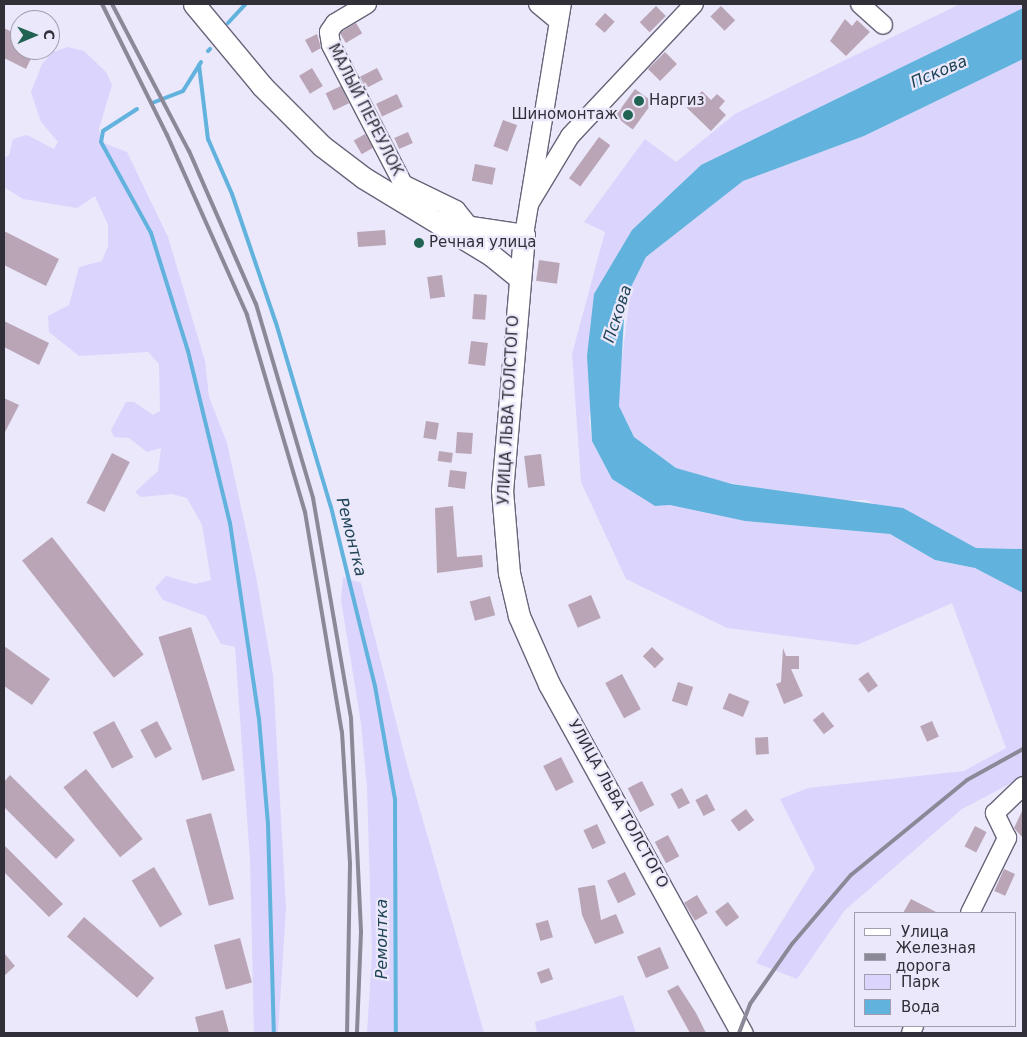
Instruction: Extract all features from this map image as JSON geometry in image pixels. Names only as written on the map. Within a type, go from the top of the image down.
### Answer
[{"type":"main road","points":[[194,4],[262,86],[322,146],[364,178],[491,254],[518,277]]},
{"type":"main road","points":[[437,222],[524,235]]},
{"type":"main road","name":"УЛИЦА ЛЬВА ТОЛСТОГО","points":[[524,235],[518,277],[502,490],[509,573],[519,616],[549,684],[742,1033]]},
{"type":"street","name":"МАЛЫЙ ПЕРЕУЛОК","points":[[367,4],[335,23],[329,32],[331,45],[403,184],[456,210],[470,227]]},
{"type":"street","points":[[538,4],[560,12]]},
{"type":"street","points":[[529,204],[570,136],[694,4]]},
{"type":"street","points":[[860,4],[883,25]]},
{"type":"street","name":"УЛИЦА ЛЬВА ТОЛСТОГО","points":[[524,235],[560,12]]},
{"type":"street","points":[[970,912],[1007,838],[995,813],[1023,786]]},
{"type":"green space","points":[[960,4],[1023,4],[1023,8],[701,165],[632,230],[589,418],[592,441],[612,479],[655,506],[670,505],[745,521],[890,534],[935,560],[975,568],[1023,593],[1023,777],[962,809],[845,910],[797,979],[756,963],[815,868],[780,799],[808,788],[964,771],[1006,748],[952,603],[857,645],[727,628],[626,579],[581,482],[572,354],[605,232],[584,222],[645,139],[676,162],[735,114]]},
{"type":"green space","points":[[68,47],[84,51],[106,72],[112,85],[99,129],[101,142],[127,152],[168,237],[205,361],[209,397],[227,443],[256,576],[273,675],[286,908],[278,1033],[254,1033],[250,860],[235,647],[221,644],[206,616],[163,600],[155,588],[166,576],[195,584],[211,580],[202,525],[187,498],[172,494],[141,497],[135,492],[158,471],[161,448],[147,452],[129,438],[114,437],[111,430],[126,402],[134,402],[153,415],[160,411],[159,364],[148,352],[79,356],[49,332],[48,316],[69,305],[79,267],[102,261],[108,246],[108,225],[95,196],[77,208],[23,199],[4,187],[4,158],[9,155],[13,139],[27,135],[54,149],[58,142],[41,122],[31,92],[42,64],[46,60],[60,60],[60,50]]},
{"type":"green space","points":[[1023,59],[1023,549],[976,548],[865,500],[829,500],[713,480],[676,468],[634,437],[619,406],[620,374],[631,287],[646,257],[743,181],[864,136]]},
{"type":"green space","points":[[343,577],[361,583],[406,761],[484,1033],[367,1033],[372,954],[367,788],[361,723],[341,600]]},
{"type":"green space","points":[[623,995],[636,1033],[537,1033],[535,1022]]},
{"type":"water","name":"Пскова","points":[[1023,8],[1023,59],[864,136],[743,181],[646,257],[631,287],[624,318],[619,406],[634,437],[676,468],[732,484],[903,508],[976,548],[1023,549],[1023,593],[975,568],[935,560],[890,534],[745,521],[670,505],[655,506],[612,479],[592,441],[587,356],[594,294],[632,230],[701,165]]},
{"type":"building","points":[[656,6],[666,16],[650,32],[640,22]]},
{"type":"building","points":[[721,6],[735,20],[725,31],[710,17]]},
{"type":"building","points":[[605,13],[615,22],[605,33],[595,24]]},
{"type":"building","points":[[845,19],[852,26],[857,20],[870,32],[846,56],[830,41]]},
{"type":"building","points":[[356,23],[362,33],[346,43],[340,33]]},
{"type":"building","points":[[4,28],[10,31],[10,60],[30,60],[26,69],[4,58]]},
{"type":"building","points":[[317,34],[321,48],[312,53],[305,40]]},
{"type":"building","points":[[665,52],[677,64],[660,81],[648,69]]},
{"type":"building","points":[[312,68],[323,86],[310,94],[299,76]]},
{"type":"building","points":[[377,68],[383,80],[366,88],[360,77]]},
{"type":"building","points":[[341,86],[349,103],[334,110],[326,93]]},
{"type":"building","points":[[635,89],[653,102],[633,129],[615,117]]},
{"type":"building","points":[[702,91],[711,100],[717,94],[725,101],[719,108],[726,115],[711,131],[686,107]]},
{"type":"building","points":[[397,94],[403,107],[382,116],[376,104]]},
{"type":"building","points":[[503,120],[517,125],[508,151],[493,146]]},
{"type":"building","points":[[408,132],[413,143],[399,149],[394,138]]},
{"type":"building","points":[[365,134],[373,148],[362,154],[354,140]]},
{"type":"building","points":[[599,137],[610,145],[580,186],[569,178]]},
{"type":"building","points":[[475,164],[496,168],[492,185],[472,181]]},
{"type":"building","points":[[385,230],[386,245],[358,247],[357,232]]},
{"type":"building","points":[[4,231],[59,259],[46,286],[4,265]]},
{"type":"building","points":[[539,260],[560,263],[557,284],[536,281]]},
{"type":"building","points":[[442,275],[445,297],[430,299],[427,277]]},
{"type":"building","points":[[474,294],[487,295],[485,320],[472,319]]},
{"type":"building","points":[[4,321],[49,343],[39,365],[4,347]]},
{"type":"building","points":[[471,341],[488,343],[485,366],[468,364]]},
{"type":"building","points":[[4,398],[19,405],[4,434]]},
{"type":"building","points":[[426,421],[439,423],[436,440],[423,438]]},
{"type":"building","points":[[457,432],[473,433],[471,454],[456,453]]},
{"type":"building","points":[[439,451],[453,453],[451,463],[438,461]]},
{"type":"building","points":[[112,453],[130,462],[104,512],[87,503]]},
{"type":"building","points":[[541,454],[545,486],[528,488],[524,456]]},
{"type":"building","points":[[450,470],[467,472],[465,489],[448,487]]},
{"type":"building","points":[[453,506],[457,557],[482,555],[483,567],[437,573],[435,508]]},
{"type":"building","points":[[52,537],[144,654],[114,678],[22,560]]},
{"type":"building","points":[[591,595],[601,618],[578,628],[568,605]]},
{"type":"building","points":[[490,596],[495,615],[475,621],[470,601]]},
{"type":"building","points":[[191,627],[235,770],[202,780],[158,637]]},
{"type":"building","points":[[4,646],[50,679],[32,705],[4,686]]},
{"type":"building","points":[[652,647],[664,659],[655,668],[643,656]]},
{"type":"building","points":[[783,648],[786,656],[799,656],[799,669],[791,669],[803,696],[784,704],[776,684],[781,682]]},
{"type":"building","points":[[868,672],[878,686],[868,693],[858,679]]},
{"type":"building","points":[[622,674],[641,709],[624,718],[605,683]]},
{"type":"building","points":[[678,682],[693,687],[687,706],[672,701]]},
{"type":"building","points":[[729,693],[749,701],[743,717],[723,709]]},
{"type":"building","points":[[823,712],[834,726],[824,734],[813,720]]},
{"type":"building","points":[[114,721],[133,757],[112,768],[93,732]]},
{"type":"building","points":[[157,721],[172,749],[155,758],[140,730]]},
{"type":"building","points":[[932,721],[939,737],[927,742],[920,726]]},
{"type":"building","points":[[768,737],[769,754],[756,755],[755,738]]},
{"type":"building","points":[[561,757],[574,782],[556,791],[543,766]]},
{"type":"building","points":[[86,769],[143,839],[120,857],[63,787]]},
{"type":"building","points":[[10,775],[75,840],[56,859],[4,807],[4,782]]},
{"type":"building","points":[[642,781],[654,805],[640,812],[628,788]]},
{"type":"building","points":[[682,788],[690,803],[679,809],[671,794]]},
{"type":"building","points":[[707,794],[715,810],[704,816],[695,800]]},
{"type":"building","points":[[746,809],[754,820],[739,831],[731,820]]},
{"type":"building","points":[[1023,809],[1023,838],[1014,828]]},
{"type":"building","points":[[211,813],[234,899],[209,906],[186,820]]},
{"type":"building","points":[[597,824],[606,843],[592,849],[583,830]]},
{"type":"building","points":[[975,826],[987,832],[976,852],[965,846]]},
{"type":"building","points":[[668,835],[679,856],[666,863],[655,842]]},
{"type":"building","points":[[4,845],[63,904],[49,917],[4,872]]},
{"type":"building","points":[[154,867],[182,914],[160,928],[132,880]]},
{"type":"building","points":[[1004,869],[1015,874],[1005,896],[994,891]]},
{"type":"building","points":[[625,872],[636,894],[618,903],[607,881]]},
{"type":"building","points":[[595,885],[601,920],[616,914],[624,933],[595,944],[582,915],[578,888]]},
{"type":"building","points":[[697,895],[708,913],[695,921],[684,903]]},
{"type":"building","points":[[911,899],[936,912],[904,912]]},
{"type":"building","points":[[728,902],[739,917],[726,927],[715,911]]},
{"type":"building","points":[[84,917],[154,978],[137,998],[67,937]]},
{"type":"building","points":[[548,920],[553,937],[540,941],[536,924]]},
{"type":"building","points":[[240,938],[252,982],[226,989],[214,945]]},
{"type":"building","points":[[660,947],[669,968],[646,978],[637,957]]},
{"type":"building","points":[[4,953],[15,966],[4,976]]},
{"type":"building","points":[[549,968],[553,979],[541,984],[537,972]]},
{"type":"building","points":[[678,985],[706,1033],[690,1033],[667,991]]},
{"type":"building","points":[[223,1010],[229,1033],[199,1033],[195,1017]]},
{"type":"waterway","name":"Ремонтка","points":[[228,23],[246,4]]},
{"type":"waterway","points":[[152,103],[183,91],[201,62]]},
{"type":"waterway","name":"Ремонтка","points":[[199,65],[208,139],[232,194],[276,323],[331,507],[375,686],[395,799],[396,1033]]},
{"type":"waterway","points":[[137,109],[103,131],[101,142],[151,233],[188,351],[230,523],[259,719],[268,824],[274,1033]]},
{"type":"railway","points":[[102,4],[167,135],[247,315],[305,512],[342,732],[350,864],[347,1033]]},
{"type":"railway","points":[[112,4],[189,151],[256,304],[313,498],[351,719],[361,932],[357,1033]]},
{"type":"railway","points":[[739,1033],[750,1004],[792,944],[851,875],[967,780],[1023,749]]},
{"type":"place","name":"Наргиз","points":[[639,101]]},
{"type":"place","name":"Шиномонтаж","points":[[628,115]]},
{"type":"place","name":"Речная улица","points":[[419,243]]}]
